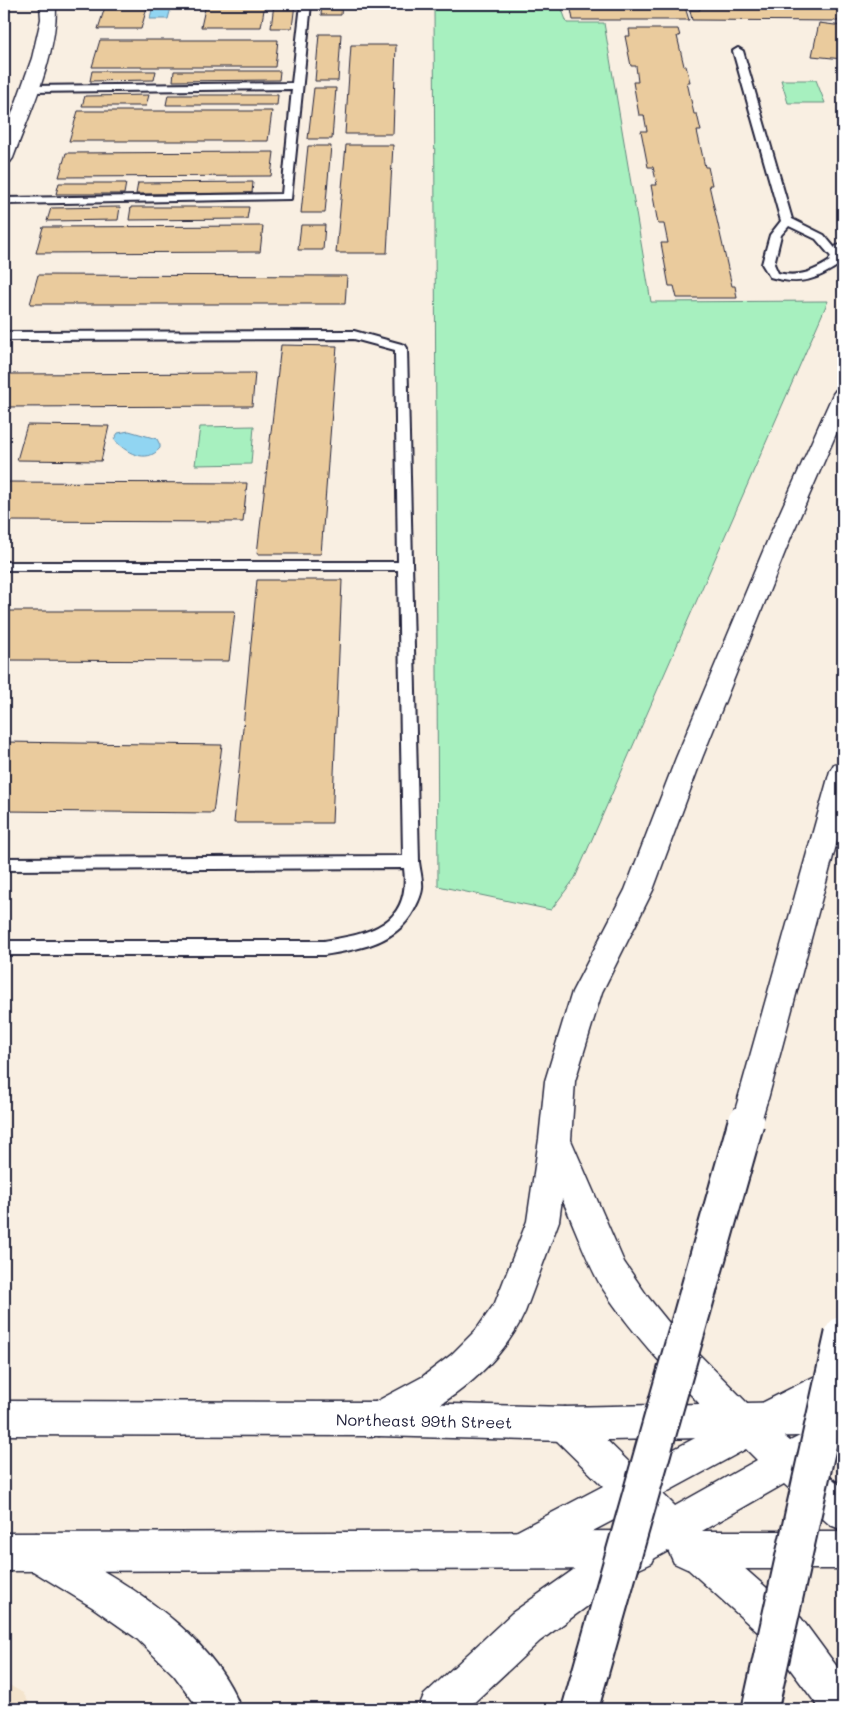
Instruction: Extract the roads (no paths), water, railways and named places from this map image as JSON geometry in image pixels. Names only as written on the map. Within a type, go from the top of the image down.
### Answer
[{"type":"main road","points":[[4,158],[45,40],[50,14],[48,4]]},
{"type":"main road","points":[[378,1419],[434,1390],[463,1367],[488,1341],[508,1312],[543,1221],[555,1139],[560,1081],[587,992],[639,890],[688,758],[780,537],[843,394]]},
{"type":"main road","points":[[580,1709],[753,1099],[843,771]]},
{"type":"main road","points":[[555,1139],[576,1193],[612,1273],[636,1308],[661,1339],[751,1423],[788,1463],[843,1512]]},
{"type":"main road","points":[[760,1709],[843,1334]]},
{"type":"main road","points":[[519,1550],[632,1490],[751,1423],[843,1379]]},
{"type":"main road","name":"Northeast 99th Street","points":[[4,1418],[378,1419],[565,1424],[751,1423],[843,1418]]},
{"type":"main road","points":[[565,1424],[683,1539],[787,1632],[843,1707]]},
{"type":"main road","points":[[683,1539],[788,1463],[843,1431]]},
{"type":"main road","points":[[20,1552],[633,1550],[683,1539],[843,1550]]},
{"type":"main road","points":[[438,1709],[526,1627],[633,1550]]},
{"type":"main road","points":[[20,1552],[139,1615],[173,1645],[198,1674],[221,1709]]},
{"type":"lane","points":[[4,201],[287,198],[306,4]]},
{"type":"lane","points":[[738,52],[788,221],[820,236],[841,255],[816,275],[801,279],[788,279],[774,275],[768,264],[776,235],[788,221]]},
{"type":"lane","points":[[29,89],[297,86]]},
{"type":"lane","points":[[4,336],[354,335],[401,348],[411,862],[414,886],[412,900],[389,929],[364,941],[324,948],[4,948]]},
{"type":"lane","points":[[4,566],[405,566]]},
{"type":"lane","points":[[4,864],[411,862]]},
{"type":"water","points":[[153,4],[172,4],[168,19],[150,19]]},
{"type":"water","points":[[129,431],[157,439],[160,448],[149,456],[136,455],[130,452],[114,439],[118,433]]}]
